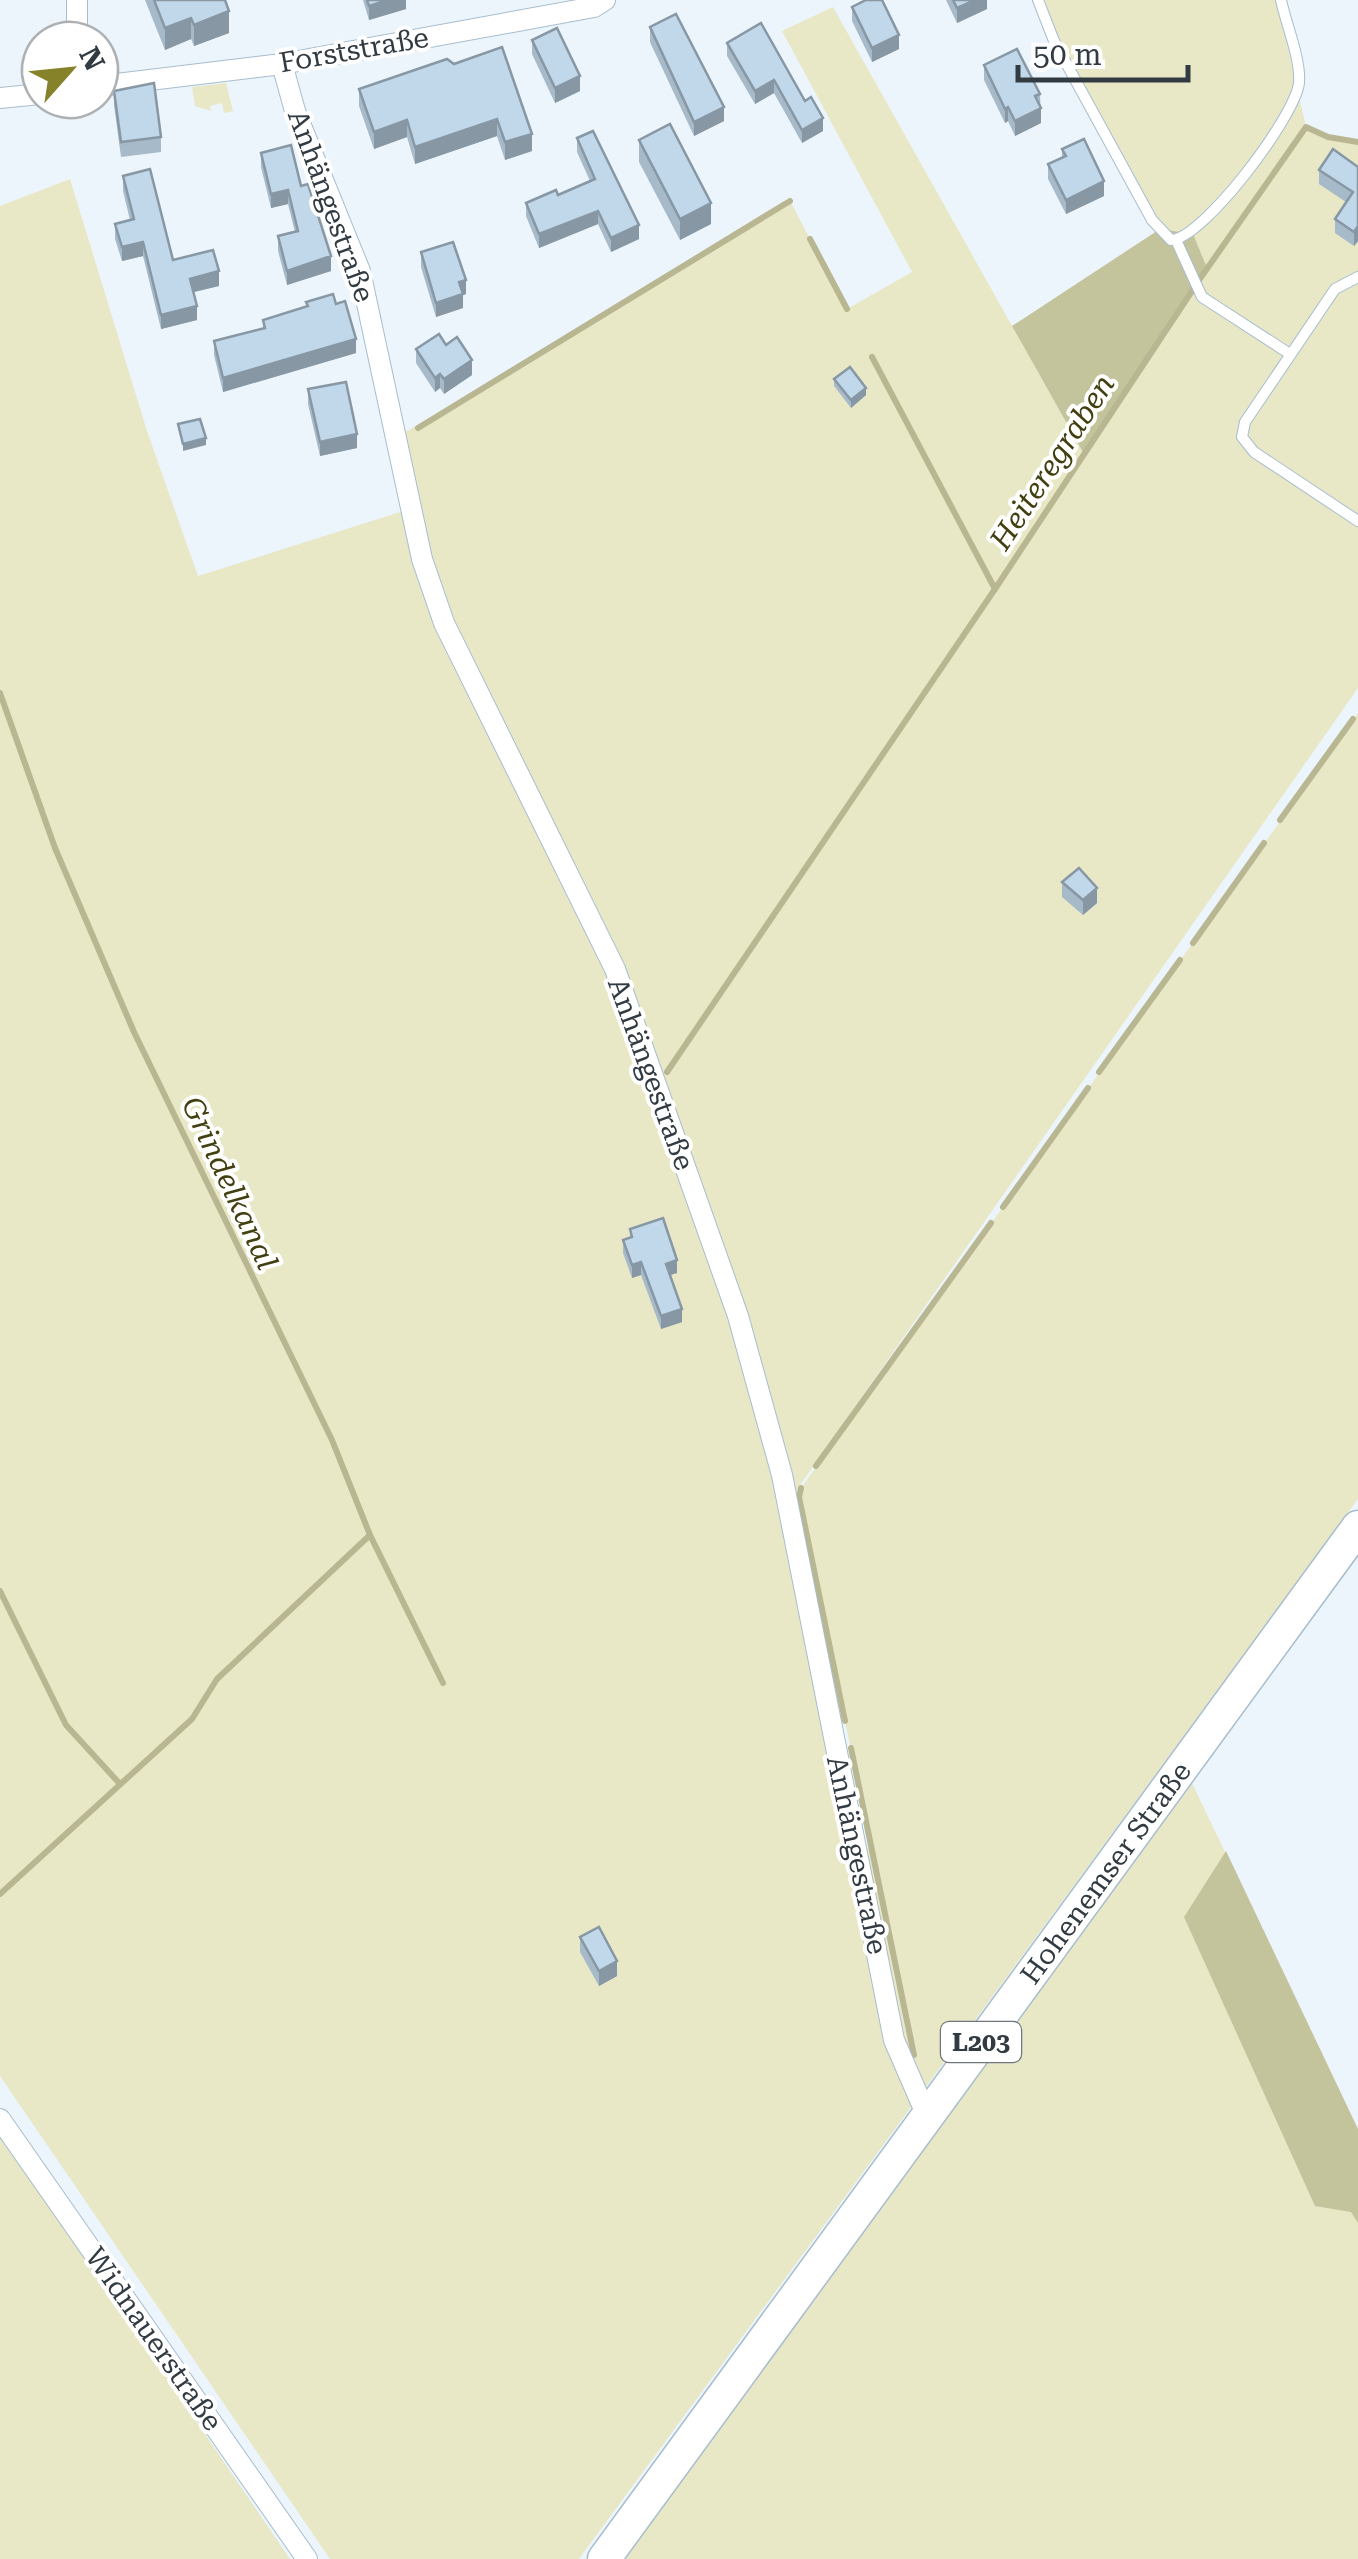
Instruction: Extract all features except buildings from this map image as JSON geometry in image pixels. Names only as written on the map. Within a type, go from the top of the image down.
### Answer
[{"type":"main road","name":"Hohenemser Straße","points":[[604,2559],[1358,1526]]},
{"type":"street","name":"Forststraße","points":[[120,84],[282,64],[594,7],[605,0]]},
{"type":"street","name":"Anhängestraße","points":[[282,64],[294,111],[360,271],[422,558],[444,623],[614,970],[738,1316],[782,1475],[894,2040],[927,2116]]},
{"type":"street","name":"Widnauerstraße","points":[[0,2119],[308,2559]]},
{"type":"lane","points":[[1038,0],[1054,42],[1152,220],[1176,240],[1202,297],[1290,354]]},
{"type":"lane","points":[[1176,240],[1201,227],[1255,160],[1292,100],[1299,82],[1280,0]]},
{"type":"lane","points":[[1358,278],[1335,289],[1245,422],[1242,437],[1254,452],[1358,521]]},
{"type":"green space","points":[[1037,0],[1277,0],[1306,127],[1328,137],[1358,142],[1358,688],[784,1508],[853,1848],[871,1848],[799,1497],[801,1488],[1358,713],[1358,1499],[579,2559],[330,2559],[0,2076],[0,206],[70,179],[147,431],[198,576],[416,507],[404,433],[790,201],[847,309],[912,272],[782,31],[833,7],[1084,454],[1207,268],[1160,229]]},
{"type":"green space","points":[[226,83],[233,111],[224,113],[222,103],[210,106],[211,111],[195,106],[192,87]]},
{"type":"green space","points":[[1160,229],[1193,234],[1207,268],[1084,454],[1012,326]]},
{"type":"green space","points":[[1191,1781],[1358,2130],[1358,2559],[616,2559]]},
{"type":"green space","points":[[1226,1851],[1358,2129],[1358,2223],[1351,2212],[1315,2206],[1184,1917]]},
{"type":"green space","points":[[0,2133],[290,2559],[0,2559]]},
{"type":"waterway","name":"Heiteregraben","points":[[1197,283],[1306,127],[1328,137],[1358,142]]},
{"type":"waterway","points":[[418,428],[790,201]]},
{"type":"waterway","points":[[810,239],[847,309]]},
{"type":"waterway","name":"Heiteregraben","points":[[872,357],[995,589],[1192,291]]},
{"type":"waterway","points":[[667,1072],[995,589]]},
{"type":"waterway","name":"Grindelkanal","points":[[0,693],[55,848],[134,1032],[332,1440],[370,1535],[443,1683]]},
{"type":"waterway","points":[[1280,820],[1353,719]]},
{"type":"waterway","points":[[1193,943],[1264,843]]},
{"type":"waterway","points":[[1099,1072],[1180,960]]},
{"type":"waterway","points":[[1003,1207],[1088,1088]]},
{"type":"waterway","points":[[816,1466],[991,1223]]},
{"type":"waterway","points":[[801,1488],[799,1497],[845,1721]]},
{"type":"waterway","points":[[0,1894],[192,1719],[217,1679],[370,1535]]},
{"type":"waterway","points":[[0,1591],[66,1725],[120,1784]]},
{"type":"waterway","points":[[851,1748],[914,2055]]}]
